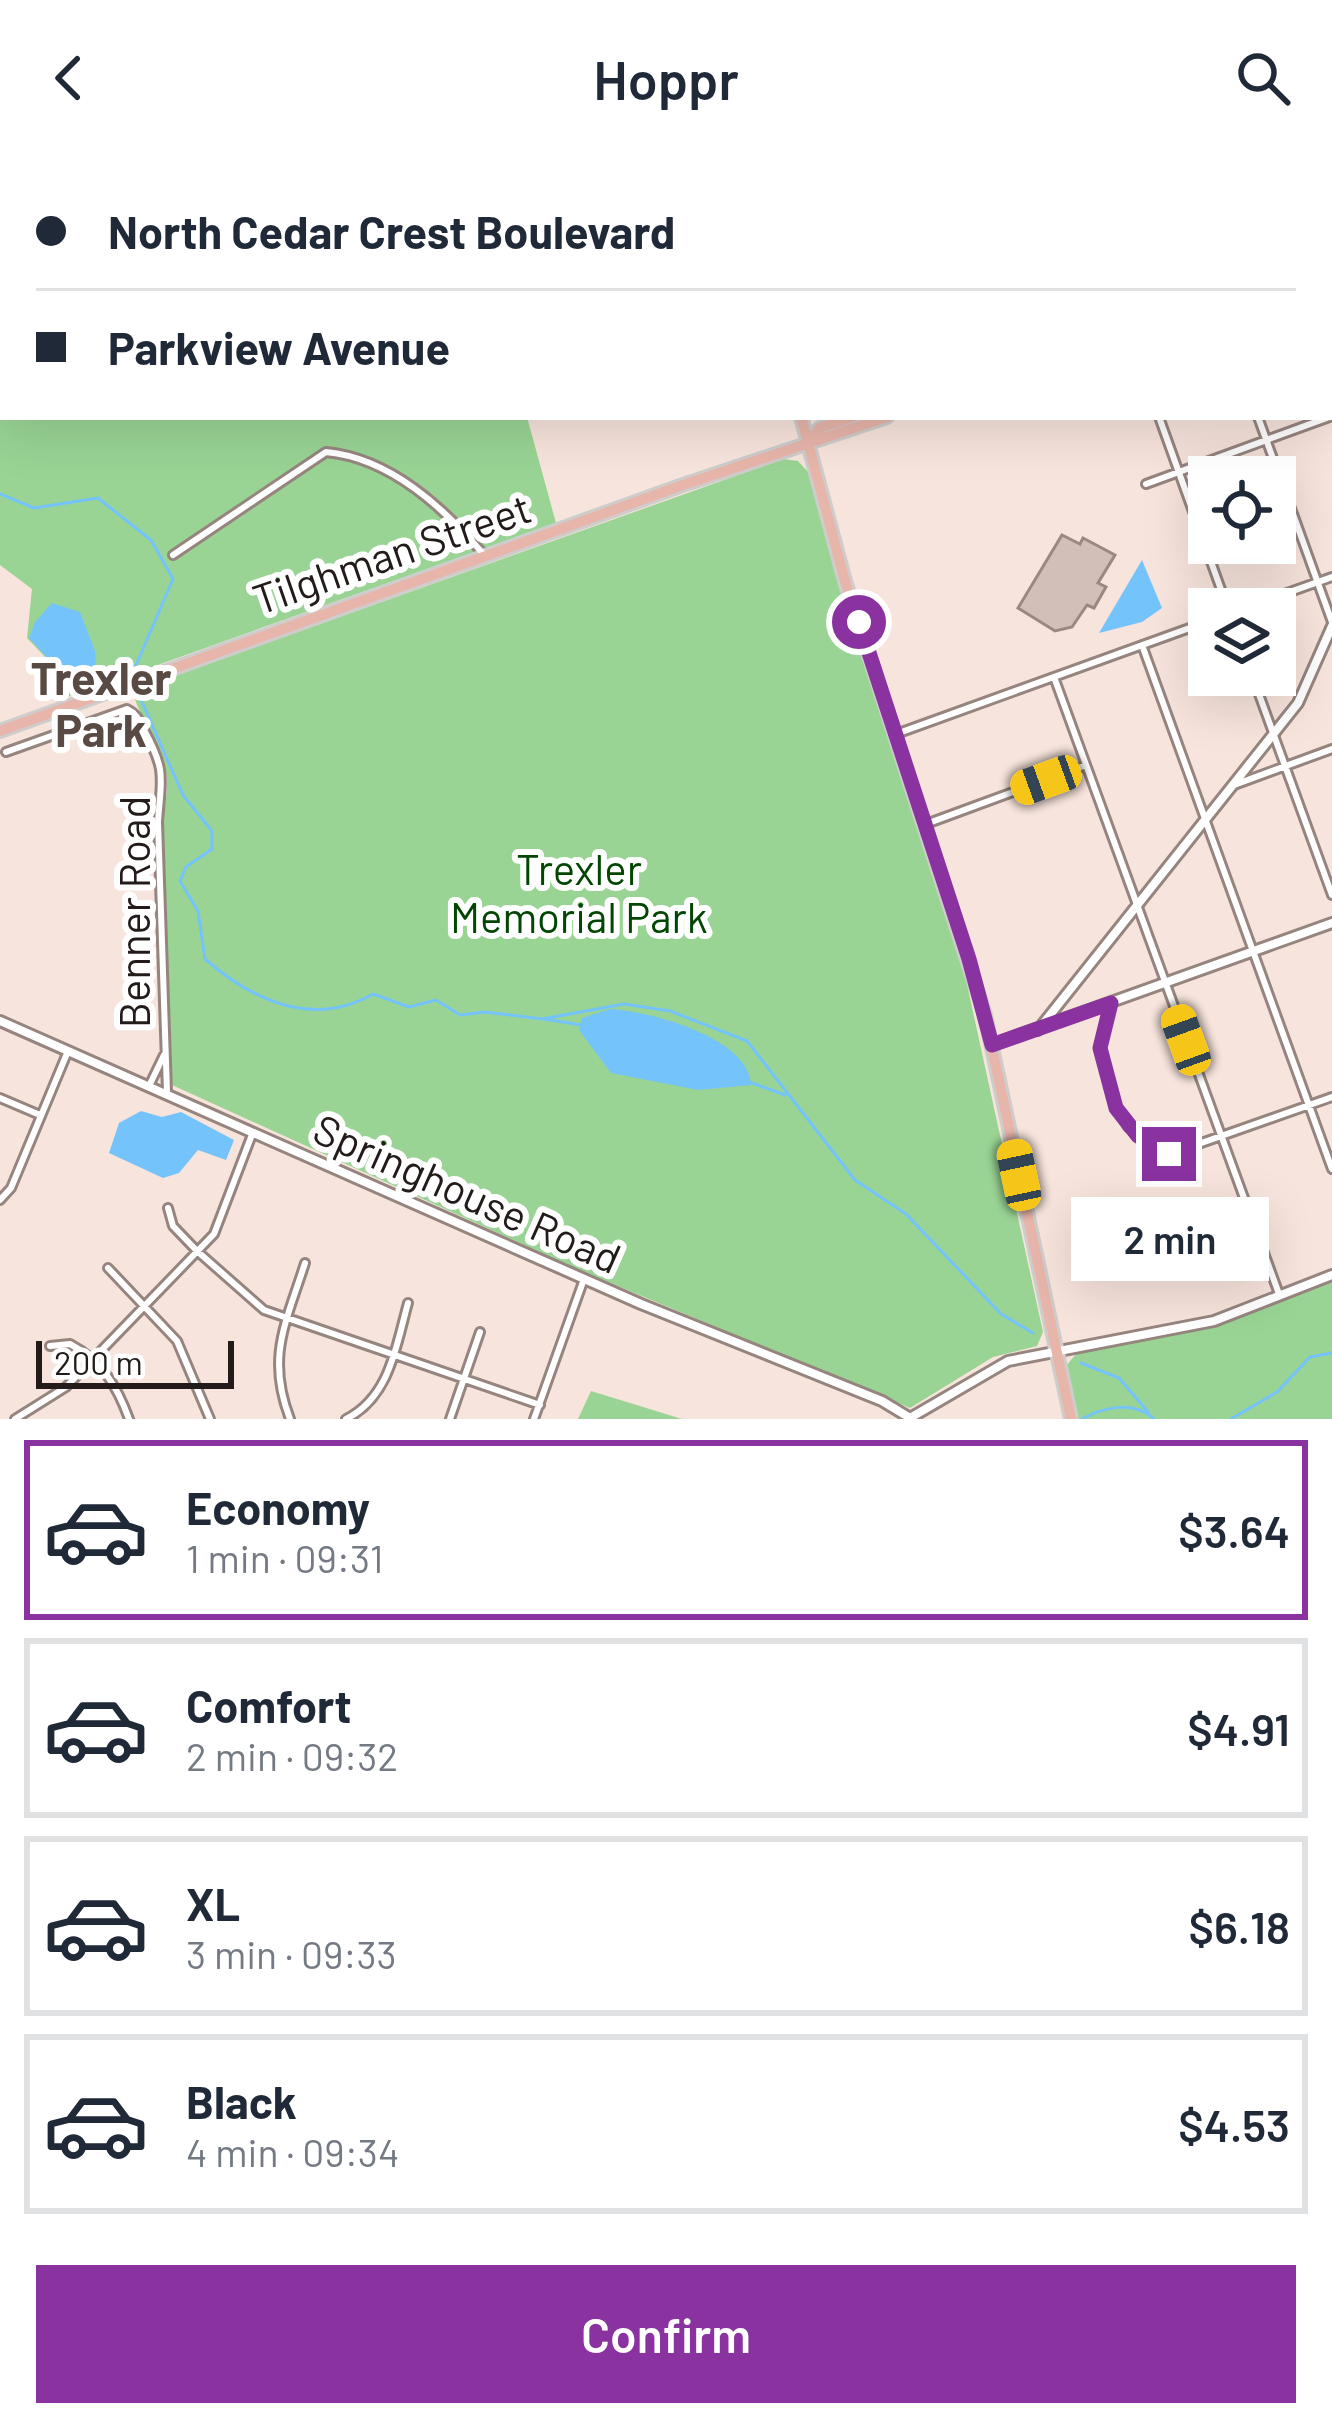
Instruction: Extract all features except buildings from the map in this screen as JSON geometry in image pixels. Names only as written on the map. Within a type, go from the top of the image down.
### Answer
[{"type":"main road","points":[[802,420],[845,580],[992,1045],[1069,1414]]},
{"type":"main road","name":"Tilghman Street","points":[[808,442],[820,428],[843,420]]},
{"type":"main road","name":"Tilghman Street","points":[[0,731],[878,420]]},
{"type":"street","points":[[1160,420],[1220,588]]},
{"type":"street","points":[[1038,1030],[1298,703],[1332,624],[1259,420]]},
{"type":"street","points":[[1145,484],[1321,420]]},
{"type":"street","points":[[173,554],[310,458],[333,452],[427,496],[485,556]]},
{"type":"street","points":[[1296,590],[1332,577]]},
{"type":"street","points":[[896,734],[1188,629]]},
{"type":"street","points":[[1142,645],[1332,1169]]},
{"type":"street","points":[[1054,677],[1281,1298]]},
{"type":"street","points":[[1260,696],[1332,895]]},
{"type":"street","name":"Benner Road","points":[[6,752],[130,710],[164,769],[158,822],[167,1091]]},
{"type":"street","points":[[1232,785],[1332,749]]},
{"type":"street","points":[[925,824],[1086,765]]},
{"type":"street","points":[[992,1045],[1332,923]]},
{"type":"street","points":[[1111,1003],[1100,1048],[1116,1108],[1138,1136],[1169,1154]]},
{"type":"street","points":[[1054,1009],[1077,1016]]},
{"type":"street","name":"Springhouse Road","points":[[0,1021],[584,1279],[882,1401],[909,1419]]},
{"type":"street","points":[[0,1200],[11,1189],[68,1051]]},
{"type":"street","name":"Benner Road","points":[[151,1084],[166,1052]]},
{"type":"street","points":[[1153,1160],[1332,1097]]},
{"type":"street","points":[[0,1098],[40,1115]]},
{"type":"street","points":[[15,1419],[57,1395],[197,1252],[218,1226],[254,1132]]},
{"type":"street","points":[[168,1208],[173,1226],[256,1305],[540,1405]]},
{"type":"street","points":[[290,1419],[276,1367],[305,1263]]},
{"type":"street","points":[[108,1268],[146,1305],[187,1357],[210,1419]]},
{"type":"street","points":[[909,1419],[995,1366],[1178,1330],[1281,1298],[1332,1275]]},
{"type":"street","points":[[534,1419],[584,1279]]},
{"type":"street","points":[[346,1419],[376,1397],[409,1303]]},
{"type":"street","points":[[450,1419],[480,1333]]},
{"type":"street","points":[[50,1346],[70,1344],[93,1360],[115,1384],[129,1419]]},
{"type":"green space","points":[[0,420],[528,420],[556,523],[62,699],[49,661],[27,638],[32,589],[0,565]]},
{"type":"green space","name":"Trexler Memorial Park","points":[[783,459],[798,461],[808,472],[839,586],[963,966],[1043,1332],[1037,1346],[993,1357],[910,1408],[577,1269],[172,1085],[163,817],[167,777],[160,750],[132,691]]},
{"type":"green space","points":[[1332,1280],[1332,1419],[1078,1419],[1066,1366],[1076,1354],[1223,1324]]},
{"type":"green space","points":[[591,1391],[682,1419],[578,1419]]},
{"type":"water","points":[[1142,560],[1162,608],[1142,622],[1099,633]]},
{"type":"water","points":[[52,603],[80,612],[95,651],[96,676],[77,686],[59,687],[51,662],[29,638],[35,622]]},
{"type":"water","points":[[610,1009],[649,1015],[716,1041],[746,1068],[751,1085],[698,1090],[611,1073],[579,1030],[582,1018]]},
{"type":"water","points":[[141,1111],[162,1117],[181,1112],[234,1140],[226,1160],[198,1150],[179,1173],[163,1178],[109,1153],[119,1123]]},
{"type":"waterway","points":[[0,494],[34,508],[98,498],[151,540],[173,579],[131,677]]},
{"type":"waterway","points":[[135,686],[183,795],[212,831],[212,849],[186,867],[180,881],[198,911],[205,959],[224,974],[263,997],[306,1009],[351,1004],[373,994],[409,1007],[436,1000],[460,1015],[485,1012],[542,1019],[624,1004],[670,1011],[747,1041],[855,1180],[906,1214],[1001,1314],[1033,1333]]},
{"type":"waterway","points":[[544,1019],[581,1025]]},
{"type":"waterway","points":[[749,1082],[785,1095]]},
{"type":"waterway","points":[[1231,1419],[1277,1392],[1310,1357],[1332,1353]]},
{"type":"waterway","points":[[1081,1363],[1119,1378],[1148,1412]]},
{"type":"waterway","points":[[1082,1419],[1119,1407],[1137,1409],[1154,1419]]},
{"type":"district","name":"Trexler Park","points":[[101,705]]},
{"type":"route","points":[[859,622],[969,959],[992,1045],[1111,1003],[1100,1048],[1116,1108],[1138,1136],[1169,1154]]}]
